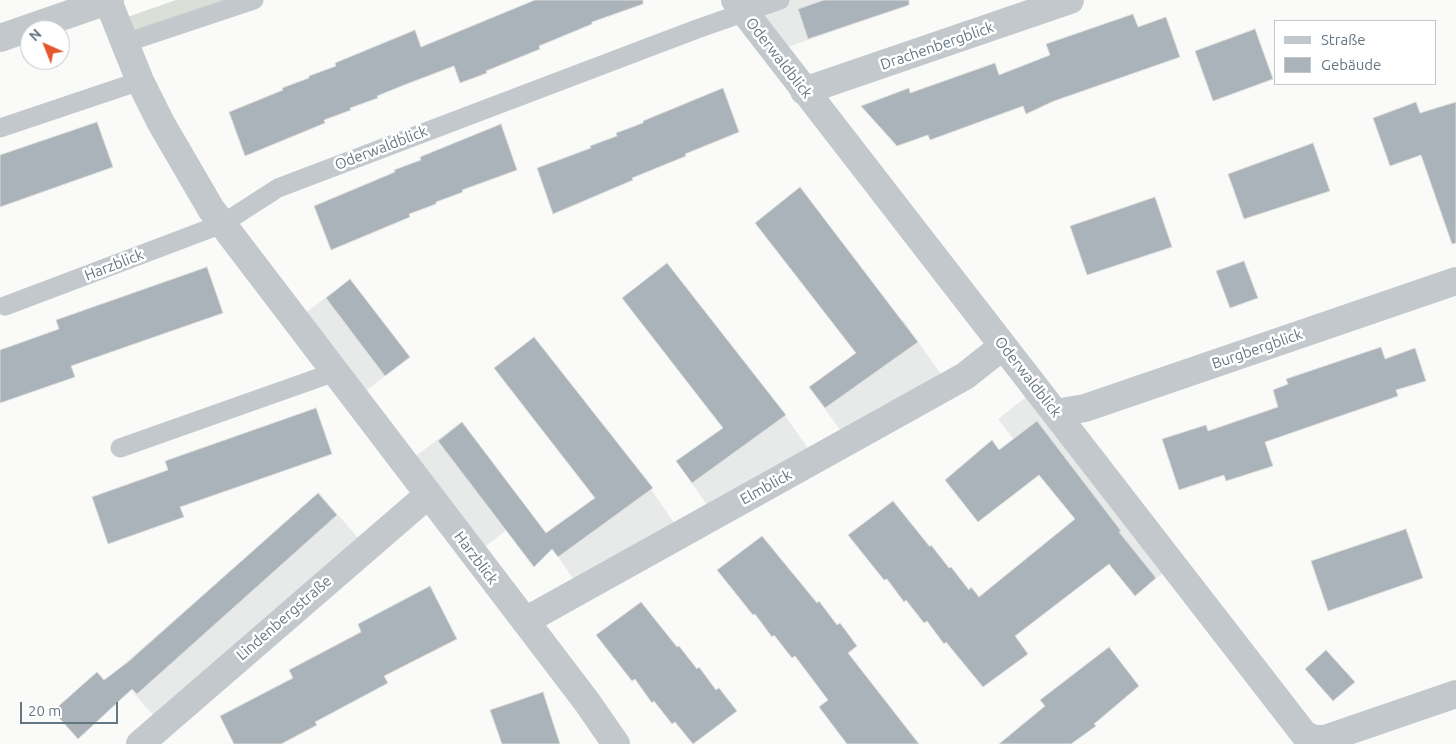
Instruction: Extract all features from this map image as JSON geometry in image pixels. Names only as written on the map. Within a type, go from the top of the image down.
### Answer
[{"type":"street","name":"Harzblick","points":[[109,0],[140,81],[188,171],[222,224],[525,621],[616,744]]},
{"type":"street","points":[[0,38],[109,0]]},
{"type":"street","name":"Drachenbergblick","points":[[804,91],[1070,0]]},
{"type":"street","name":"Oderwaldblick","points":[[739,6],[1307,739]]},
{"type":"street","name":"Burgbergblick","points":[[1056,413],[1085,408],[1456,281]]},
{"type":"street","name":"Elmblick","points":[[525,621],[966,376],[1003,346]]},
{"type":"street","name":"Lindenbergstraße","points":[[140,744],[428,495]]},
{"type":"street","points":[[1307,739],[1325,739],[1456,694]]},
{"type":"lane","points":[[125,43],[254,0]]},
{"type":"lane","points":[[739,6],[780,0]]},
{"type":"lane","name":"Oderwaldblick","points":[[222,224],[278,188],[739,6]]},
{"type":"lane","points":[[0,128],[140,81]]},
{"type":"lane","name":"Harzblick","points":[[5,306],[222,224]]},
{"type":"lane","points":[[120,448],[335,372]]},
{"type":"shaded area","points":[[176,0],[254,0],[125,43],[116,21]]},
{"type":"shaded area","points":[[735,0],[890,0],[893,10],[774,52]]},
{"type":"shaded area","points":[[350,279],[410,357],[355,399],[296,320]]},
{"type":"shaded area","points":[[903,320],[949,386],[848,441],[809,387]]},
{"type":"shaded area","points":[[1036,389],[1174,565],[1134,595],[998,419]]},
{"type":"shaded area","points":[[770,394],[816,460],[715,516],[676,461]]},
{"type":"shaded area","points":[[461,422],[530,512],[474,555],[405,464]]},
{"type":"shaded area","points":[[636,468],[682,534],[581,590],[543,535]]},
{"type":"shaded area","points":[[319,493],[366,547],[162,725],[115,672]]},
{"type":"building","points":[[535,0],[643,0],[643,4],[592,22],[592,24],[539,46],[540,49],[460,83],[454,66],[404,85],[377,96],[378,98],[350,108],[351,110],[324,120],[325,123],[245,156],[229,112],[336,66],[335,63],[415,30],[421,47]]},
{"type":"building","points":[[824,0],[909,0],[909,5],[808,39],[798,9]]},
{"type":"building","points":[[1133,14],[1138,27],[1166,17],[1180,57],[1054,101],[1026,114],[1023,106],[930,140],[928,135],[897,146],[861,106],[909,88],[910,93],[995,63],[999,75],[1050,55],[1046,44]]},
{"type":"building","points":[[1255,29],[1273,79],[1213,101],[1195,51]]},
{"type":"building","points":[[723,88],[739,132],[685,154],[686,156],[553,214],[537,168],[591,148],[590,146],[617,136],[616,133]]},
{"type":"building","points":[[1416,102],[1420,113],[1456,102],[1456,243],[1452,244],[1421,155],[1390,166],[1373,118]]},
{"type":"building","points":[[97,122],[113,167],[0,207],[0,155]]},
{"type":"building","points":[[501,124],[517,170],[462,190],[463,192],[409,214],[410,217],[331,250],[314,206],[421,160],[420,157]]},
{"type":"building","points":[[1313,143],[1330,191],[1244,219],[1228,174]]},
{"type":"building","points":[[800,187],[918,342],[825,408],[809,387],[856,353],[755,223]]},
{"type":"building","points":[[1155,197],[1172,247],[1087,275],[1070,226]]},
{"type":"building","points":[[1244,261],[1258,298],[1230,308],[1216,271]]},
{"type":"building","points":[[667,263],[786,415],[692,483],[676,461],[723,428],[622,298]]},
{"type":"building","points":[[207,267],[223,313],[71,366],[75,377],[0,403],[0,350],[59,329],[56,320]]},
{"type":"building","points":[[350,279],[410,357],[385,376],[326,298]]},
{"type":"building","points":[[534,337],[653,488],[558,557],[552,549],[534,567],[438,441],[462,422],[546,533],[595,498],[494,368]]},
{"type":"building","points":[[1381,347],[1385,359],[1415,348],[1426,381],[1396,390],[1398,396],[1265,442],[1273,466],[1226,481],[1224,475],[1179,490],[1162,439],[1206,425],[1208,431],[1278,407],[1273,390],[1288,384],[1286,379]]},
{"type":"building","points":[[316,408],[332,454],[180,507],[184,517],[108,544],[92,497],[168,470],[165,461]]},
{"type":"building","points":[[1037,421],[1121,531],[1119,532],[1156,578],[1135,596],[1109,564],[1015,636],[1028,654],[983,687],[946,642],[944,644],[927,621],[924,623],[906,600],[904,602],[887,579],[884,580],[848,535],[893,501],[930,547],[931,545],[969,590],[971,587],[979,597],[1075,519],[1039,475],[978,522],[945,480],[992,440],[999,450]]},
{"type":"building","points":[[318,493],[337,515],[137,694],[132,689],[78,739],[53,711],[97,672],[104,680],[128,662]]},
{"type":"building","points":[[1406,529],[1423,578],[1328,611],[1311,561]]},
{"type":"building","points":[[762,536],[817,603],[819,601],[837,625],[840,623],[857,646],[848,653],[919,744],[847,744],[819,707],[828,700],[795,656],[792,658],[774,635],[772,637],[717,570]]},
{"type":"building","points":[[430,586],[457,639],[384,676],[388,683],[315,722],[317,725],[281,744],[234,744],[220,716],[293,678],[289,670],[361,632],[358,624]]},
{"type":"building","points":[[641,602],[677,647],[679,646],[697,669],[699,667],[716,690],[719,688],[737,711],[693,744],[675,722],[672,724],[654,701],[652,703],[635,679],[632,681],[596,635]]},
{"type":"building","points":[[1109,647],[1139,686],[1094,724],[1096,726],[1071,744],[999,744],[1045,706],[1040,700]]},
{"type":"building","points":[[1326,650],[1355,682],[1333,701],[1305,669]]},
{"type":"building","points":[[543,692],[560,744],[502,744],[490,710]]}]
